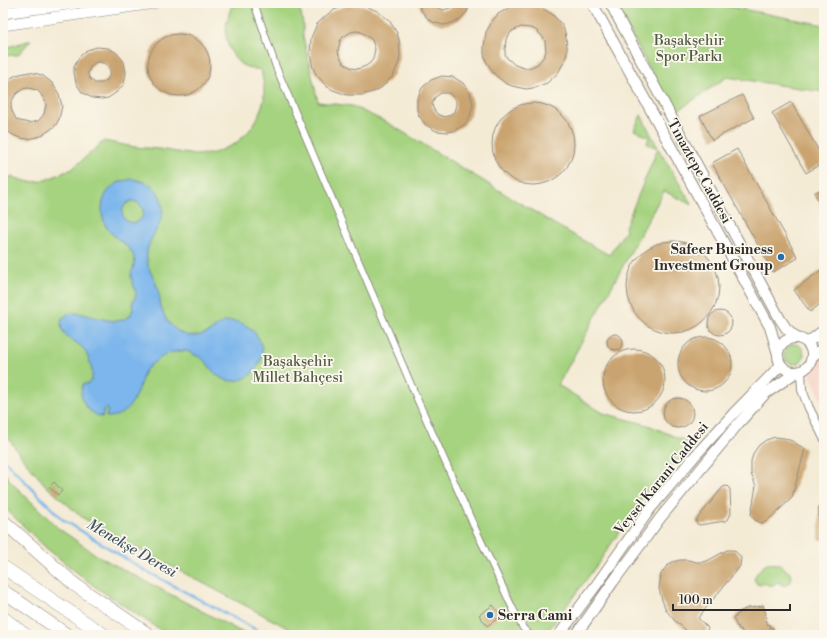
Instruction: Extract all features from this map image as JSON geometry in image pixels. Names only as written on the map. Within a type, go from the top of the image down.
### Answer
[{"type":"highway","points":[[3,521],[74,584],[149,635]]},
{"type":"highway","points":[[3,568],[104,635]]},
{"type":"highway","points":[[3,592],[67,635]]},
{"type":"highway","points":[[3,618],[24,635]]},
{"type":"highway","points":[[78,618],[113,635]]},
{"type":"highway","points":[[3,624],[24,635]]},
{"type":"main road","points":[[3,13],[75,3]]},
{"type":"main road","points":[[3,25],[154,3]]},
{"type":"street","points":[[254,3],[276,67],[418,401],[513,609],[523,628],[530,635]]},
{"type":"street","name":"Tınaztepe Caddesi","points":[[592,3],[770,327],[778,354]]},
{"type":"street","name":"Tınaztepe Caddesi","points":[[610,3],[780,319],[786,328],[797,338]]},
{"type":"street","points":[[807,342],[824,330]]},
{"type":"street","points":[[797,338],[807,342],[810,346],[813,356],[812,361],[806,369],[798,372],[790,372],[781,365],[778,360],[779,349],[786,340],[797,338]]},
{"type":"street","points":[[813,356],[824,347]]},
{"type":"street","name":"Veysel Karani Caddesi","points":[[559,635],[650,509],[733,414],[781,365]]},
{"type":"street","points":[[798,372],[802,390],[809,408],[824,438]]},
{"type":"street","name":"Veysel Karani Caddesi","points":[[576,635],[661,517],[738,424],[765,394],[798,372]]},
{"type":"shaded area","points":[[824,355],[824,407],[811,376],[812,368],[815,362]]},
{"type":"green space","name":"Başakşehir Millet Bahçesi","points":[[250,3],[295,3],[297,5],[301,13],[303,36],[318,102],[352,106],[388,123],[556,225],[609,255],[626,230],[625,227],[658,148],[692,205],[664,191],[558,385],[603,413],[648,425],[694,445],[647,491],[597,565],[545,635],[299,634],[83,518],[46,486],[20,455],[3,430],[3,178],[12,177],[29,182],[43,181],[72,169],[104,141],[134,147],[159,149],[195,155],[214,153],[235,144],[249,131],[258,117],[264,100],[264,85],[261,70],[242,65],[230,50],[226,36],[226,25],[231,7]]},
{"type":"green space","name":"Başakşehir Spor Parkı","points":[[615,3],[711,3],[824,25],[824,92],[727,77],[673,114]]},
{"type":"green space","points":[[31,40],[18,55],[3,56],[3,46],[8,47]]},
{"type":"green space","points":[[641,115],[658,148],[647,144],[649,137],[634,130]]},
{"type":"green space","points":[[794,344],[801,347],[804,354],[801,361],[794,364],[787,361],[784,354],[787,347]]},
{"type":"green space","points":[[3,470],[10,481],[58,528],[98,556],[247,635],[168,635],[94,586],[45,547],[3,506]]},
{"type":"green space","points":[[769,563],[778,564],[790,573],[790,582],[785,586],[778,581],[772,585],[765,583],[757,584],[754,579],[756,574]]},
{"type":"water","points":[[132,179],[148,184],[154,188],[162,202],[163,211],[159,225],[149,244],[147,251],[147,262],[157,286],[161,307],[168,321],[179,332],[193,336],[209,332],[224,322],[231,321],[244,324],[255,333],[259,339],[262,355],[259,365],[253,373],[241,380],[231,381],[221,378],[200,357],[189,352],[183,351],[169,353],[152,364],[146,370],[133,401],[126,411],[114,416],[106,417],[108,409],[105,408],[102,417],[94,414],[88,409],[82,398],[81,393],[83,384],[88,383],[92,376],[91,365],[87,355],[83,348],[64,333],[61,324],[65,316],[76,313],[115,321],[122,320],[130,316],[133,309],[132,304],[136,295],[131,279],[134,257],[126,245],[107,228],[102,215],[102,208],[105,195],[114,185],[124,180]],"holes":[[[131,201],[139,204],[143,210],[142,217],[136,222],[127,221],[124,219],[122,211],[123,207]]]},
{"type":"building","points":[[418,3],[435,3],[437,7],[443,10],[450,8],[455,3],[470,3],[467,12],[459,20],[443,25],[428,19]]},
{"type":"building","points":[[525,4],[540,7],[552,14],[562,25],[565,32],[567,53],[558,73],[547,83],[526,89],[512,86],[505,83],[494,74],[486,61],[484,47],[486,32],[498,14],[511,7]],"holes":[[[521,27],[536,30],[543,37],[546,51],[538,64],[529,68],[524,68],[515,65],[507,58],[505,54],[506,39],[512,31]]]},
{"type":"building","points":[[348,5],[363,5],[377,11],[389,20],[397,33],[399,40],[399,62],[393,76],[376,91],[362,95],[347,95],[326,86],[316,74],[313,68],[310,53],[311,38],[317,24],[334,10]],"holes":[[[351,32],[361,32],[372,40],[375,49],[373,59],[370,63],[357,69],[344,64],[338,51],[340,41],[343,37]]]},
{"type":"building","points":[[173,34],[185,34],[201,43],[208,53],[210,65],[208,77],[201,87],[185,96],[173,96],[162,91],[153,82],[148,71],[148,59],[153,48],[162,39]]},
{"type":"building","points":[[97,47],[108,48],[117,53],[124,62],[126,73],[124,84],[117,92],[108,98],[92,98],[82,92],[76,83],[74,67],[79,57],[87,50]],"holes":[[[96,62],[106,64],[110,70],[110,74],[107,80],[102,83],[95,83],[90,79],[88,72],[91,66]]]},
{"type":"building","points":[[29,72],[42,75],[52,83],[59,94],[62,106],[59,119],[56,125],[41,136],[28,139],[21,138],[10,133],[3,126],[3,85],[16,75]],"holes":[[[28,88],[37,90],[45,101],[46,105],[44,114],[38,121],[29,123],[16,119],[11,107],[11,102],[16,94],[23,89]]]},
{"type":"building","points":[[442,76],[453,77],[463,83],[470,93],[473,104],[470,116],[464,125],[454,131],[436,131],[426,125],[419,116],[417,110],[417,99],[422,88],[431,80]],"holes":[[[441,93],[449,93],[456,101],[456,105],[454,112],[444,117],[437,114],[432,104],[435,97]]]},
{"type":"building","points":[[742,95],[754,118],[712,140],[700,116]]},
{"type":"building","points":[[791,102],[824,160],[824,162],[806,173],[772,113]]},
{"type":"building","points":[[533,103],[549,106],[562,115],[571,128],[574,144],[571,160],[562,173],[549,182],[533,185],[517,182],[504,173],[495,160],[492,144],[495,128],[504,115],[517,106]]},
{"type":"building","points":[[737,149],[798,258],[773,272],[712,163]]},
{"type":"building","points":[[824,188],[824,210],[814,193]]},
{"type":"building","points":[[673,241],[691,244],[706,254],[716,269],[719,287],[716,305],[706,320],[691,330],[673,333],[655,330],[640,320],[630,305],[627,287],[630,269],[640,254],[655,244]]},
{"type":"building","points":[[824,268],[824,301],[810,312],[794,290]]},
{"type":"building","points":[[715,311],[725,311],[732,318],[732,328],[725,335],[715,335],[708,328],[708,318]]},
{"type":"building","points":[[615,334],[621,336],[623,342],[621,348],[615,350],[609,348],[607,342],[609,336]]},
{"type":"building","points":[[700,337],[710,337],[720,341],[728,349],[732,359],[732,369],[728,379],[720,387],[710,391],[700,391],[690,387],[682,379],[678,369],[678,359],[682,349],[690,341]]},
{"type":"building","points":[[634,349],[651,354],[656,358],[660,363],[665,380],[660,397],[656,402],[651,406],[634,411],[617,406],[612,402],[608,397],[603,380],[608,363],[612,358],[617,354]]},
{"type":"building","points":[[678,398],[689,402],[693,413],[689,424],[678,428],[667,424],[663,413],[667,402]]},
{"type":"building","points":[[775,437],[792,441],[805,449],[792,498],[767,521],[761,523],[755,520],[751,515],[756,486],[751,474],[751,461],[754,452],[759,445],[766,440]]},
{"type":"building","points":[[54,482],[62,491],[58,495],[49,487]]},
{"type":"building","points":[[727,486],[730,490],[731,513],[729,518],[725,521],[699,525],[697,524],[697,519],[723,487]]},
{"type":"building","points":[[819,506],[824,506],[824,540],[819,540]]},
{"type":"building","points":[[727,550],[734,550],[739,555],[741,558],[740,566],[698,618],[708,628],[705,635],[694,635],[675,621],[666,610],[659,589],[661,574],[672,562],[688,560],[703,562]]},
{"type":"building","name":"Serra Cami","points":[[493,605],[501,616],[487,626],[479,615]]},
{"type":"building","points":[[763,605],[768,625],[769,624],[770,628],[772,627],[776,635],[743,635],[741,629],[739,630],[733,618],[740,613],[739,612],[750,607],[758,607]]},
{"type":"waterway","name":"Menekşe Deresi","points":[[3,459],[62,519],[144,570],[266,635]]},
{"type":"place","name":"Safeer Business Investment Group","points":[[781,257]]},
{"type":"place","name":"Serra Cami","points":[[490,615]]}]
